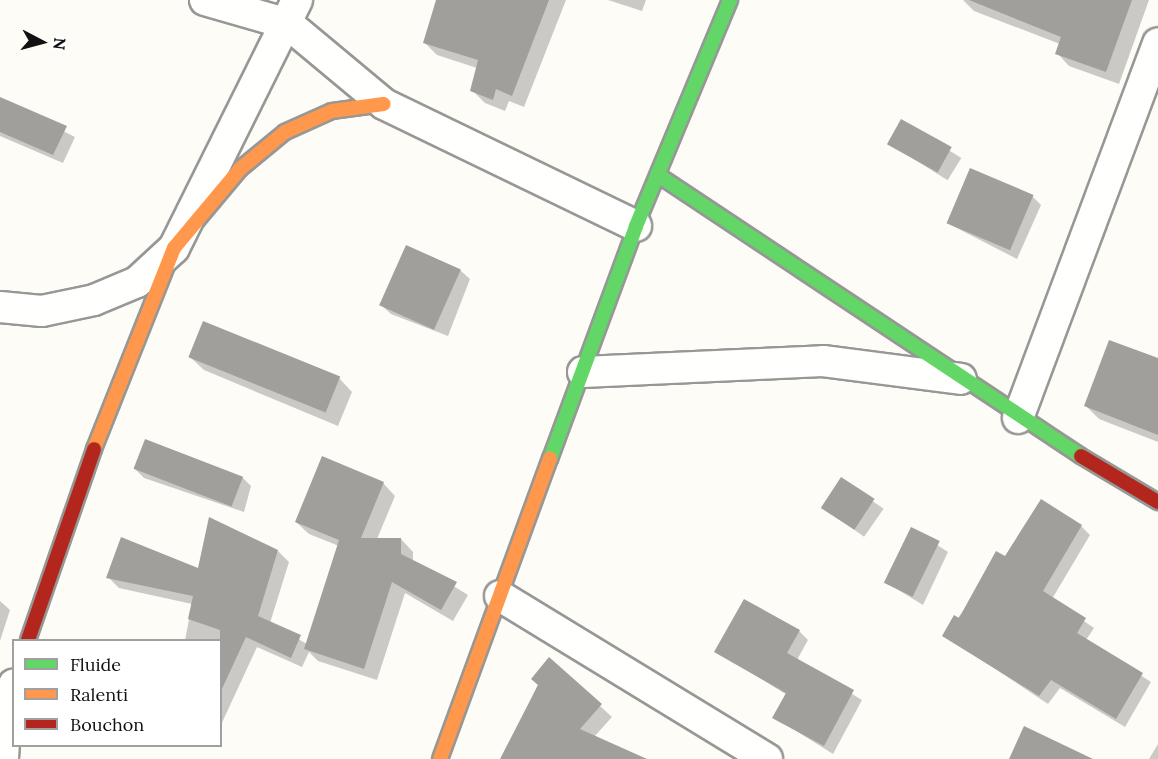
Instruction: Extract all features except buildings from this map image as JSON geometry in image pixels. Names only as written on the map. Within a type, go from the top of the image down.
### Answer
[{"type":"street","points":[[206,0],[292,12],[384,104],[636,226]]},
{"type":"street","points":[[440,759],[636,226],[661,177],[730,0]]},
{"type":"street","points":[[28,639],[95,447],[174,248],[292,12]]},
{"type":"street","points":[[1018,418],[1158,43]]},
{"type":"street","points":[[0,308],[42,311],[94,300],[137,282],[174,248],[240,169],[285,132],[332,111],[384,104]]},
{"type":"street","points":[[661,177],[1018,418],[1158,502]]},
{"type":"street","points":[[583,372],[823,361],[961,379]]},
{"type":"street","points":[[500,596],[767,759]]},
{"type":"street","points":[[3,759],[7,700]]},
{"type":"traffic: fast","points":[[550,459],[636,226],[730,0]]},
{"type":"traffic: fast","points":[[661,177],[1081,456]]},
{"type":"traffic: slow","points":[[94,449],[174,248],[240,169],[285,132],[332,111],[384,104]]},
{"type":"traffic: slow","points":[[440,759],[550,459]]},
{"type":"traffic: jam","points":[[28,639],[94,449]]},
{"type":"traffic: jam","points":[[1081,456],[1158,502]]}]
